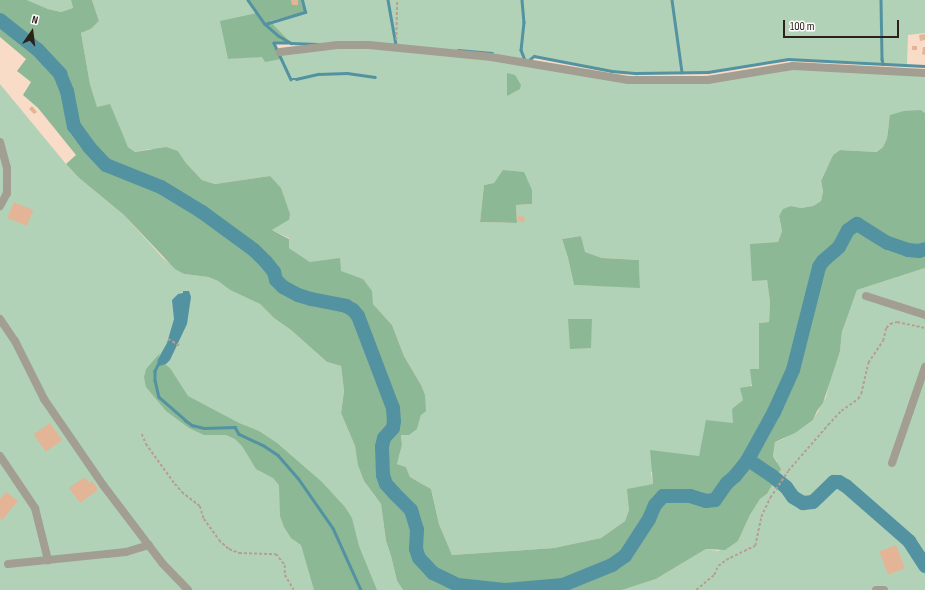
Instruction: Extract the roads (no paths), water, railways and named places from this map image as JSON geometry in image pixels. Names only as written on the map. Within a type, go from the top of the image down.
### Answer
[{"type":"street","points":[[280,52],[338,45],[369,45],[491,57],[628,80],[708,80],[793,66],[925,73]]},
{"type":"street","points":[[0,142],[7,168],[7,193],[0,206]]},
{"type":"street","points":[[866,296],[925,315]]},
{"type":"street","points":[[0,320],[15,341],[44,399],[103,485],[162,564],[188,590]]},
{"type":"street","points":[[892,463],[923,383],[925,366]]},
{"type":"street","points":[[0,456],[35,508],[48,560]]},
{"type":"street","points":[[8,564],[126,552],[149,546]]},
{"type":"street","points":[[876,590],[884,590]]},
{"type":"water","points":[[183,291],[189,291],[191,297],[187,324],[170,360],[166,364],[159,366],[157,365],[158,359],[167,343],[174,319],[172,300],[178,294],[183,293]]},
{"type":"waterway","points":[[248,0],[265,24],[279,36],[291,43],[317,44]]},
{"type":"waterway","points":[[265,24],[305,12],[302,0]]},
{"type":"waterway","points":[[388,0],[396,45],[394,45]]},
{"type":"waterway","points":[[522,0],[524,22],[521,50],[525,60]]},
{"type":"waterway","points":[[672,0],[682,72]]},
{"type":"waterway","points":[[881,0],[883,64]]},
{"type":"waterway","points":[[0,20],[38,50],[60,74],[67,91],[74,126],[89,147],[106,165],[161,187],[202,212],[254,250],[274,272],[276,280],[283,287],[298,295],[311,299],[346,306],[353,310],[358,316],[393,408],[393,428],[384,438],[382,447],[383,475],[386,484],[411,510],[417,530],[416,549],[419,558],[433,573],[458,585],[505,590],[563,585],[612,565],[625,556],[649,519],[655,505],[663,496],[690,496],[706,501],[715,500],[727,483],[735,476],[747,461],[774,412],[793,370],[819,267],[823,261],[839,247],[848,230],[857,224],[888,243],[908,250],[919,251],[925,249]]},
{"type":"waterway","points":[[290,43],[274,43],[291,79],[318,74],[347,73],[375,77]]},
{"type":"waterway","points":[[458,50],[492,53]]},
{"type":"waterway","points":[[529,60],[534,56],[612,71],[637,73],[708,72],[788,59],[925,66]]},
{"type":"waterway","points":[[158,365],[155,371],[155,380],[159,397],[185,420],[192,425],[204,428],[235,427],[239,434],[263,445],[278,455],[298,478],[333,528],[361,590]]},
{"type":"waterway","points":[[747,461],[750,461],[771,475],[786,487],[793,497],[803,503],[813,502],[834,482],[839,482],[846,486],[909,541],[925,566]]}]
